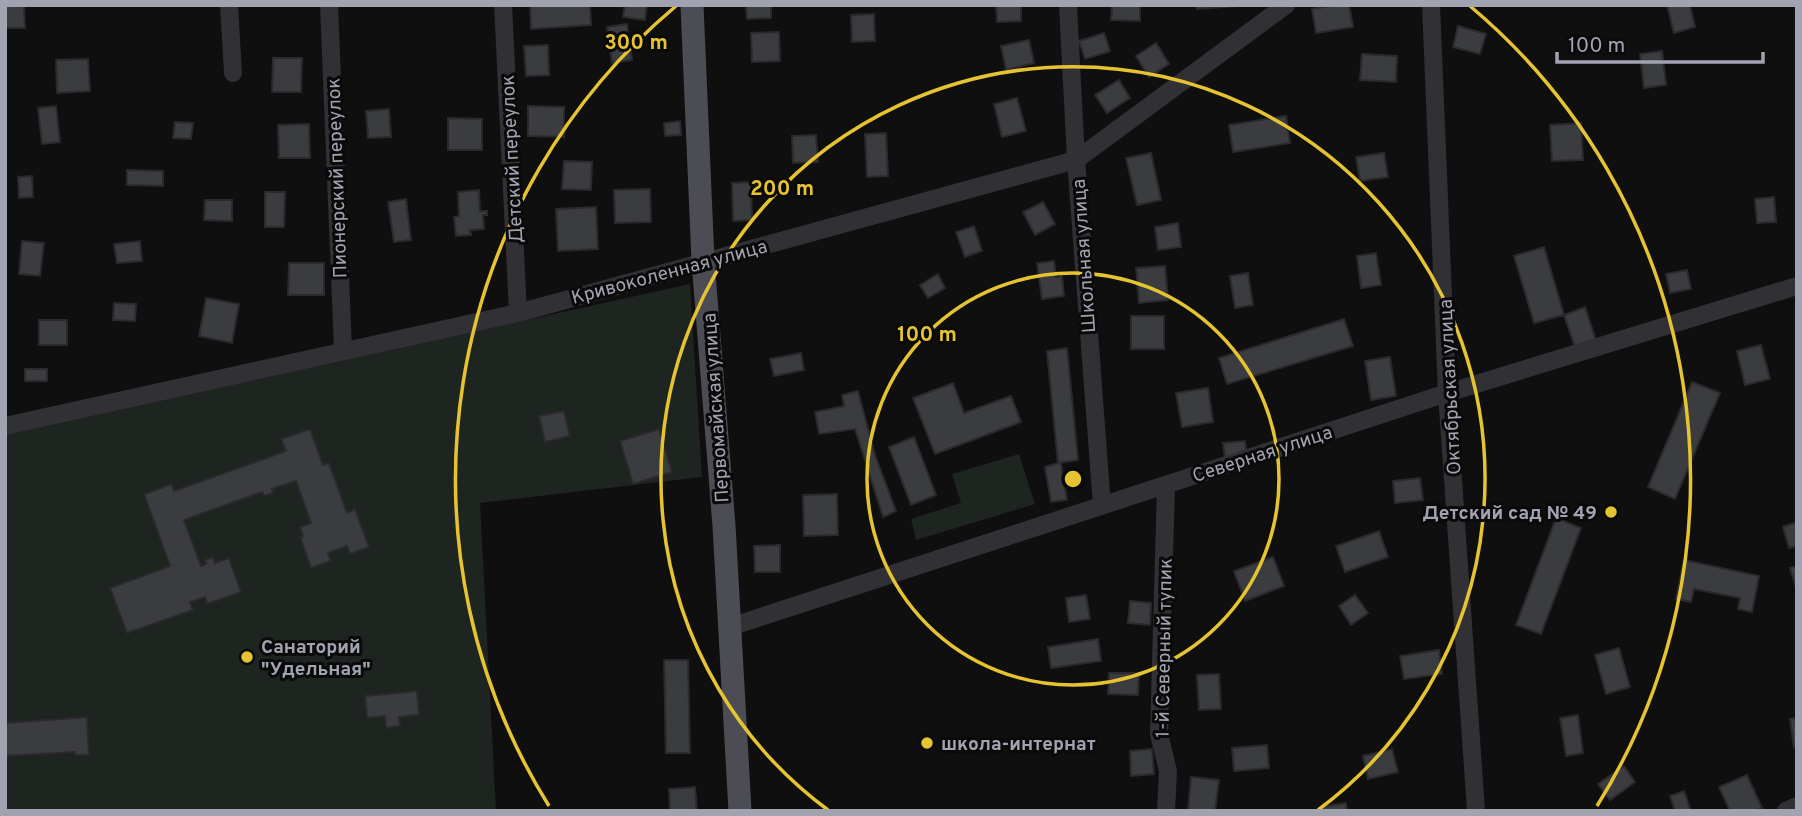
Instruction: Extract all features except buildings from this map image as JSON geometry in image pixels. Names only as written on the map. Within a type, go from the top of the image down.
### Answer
[{"type":"main road","name":"Первомайская улица","points":[[692,5],[703,261],[730,627],[740,811]]},
{"type":"street","points":[[229,5],[233,73]]},
{"type":"street","name":"Пионерский переулок","points":[[329,5],[343,350]]},
{"type":"street","name":"Детский переулок","points":[[503,5],[518,313]]},
{"type":"street","name":"Школьная улица","points":[[1068,5],[1076,160],[1102,506]]},
{"type":"street","name":"Кривоколенная улица","points":[[5,426],[518,313],[1076,160],[1286,5]]},
{"type":"street","name":"Октябрьская улица","points":[[1430,5],[1447,393],[1476,811]]},
{"type":"street","name":"Северная улица","points":[[730,627],[1447,393],[1796,292]]},
{"type":"street","name":"1-й Северный тупик","points":[[1166,485],[1159,733],[1168,772],[1166,811]]},
{"type":"street","points":[[1786,811],[1797,806]]},
{"type":"shaded area","name":"Санаторий \"Удельная\"","points":[[690,284],[702,477],[480,503],[496,811],[5,811],[5,435]]},
{"type":"shaded area","points":[[1019,454],[1035,504],[916,540],[911,519],[961,503],[952,474]]},
{"type":"place","name":"Детский сад № 49","points":[[1611,512]]},
{"type":"place","name":"Санаторий \"Удельная\"","points":[[247,657]]},
{"type":"place","name":"школа-интернат","points":[[927,743]]}]
